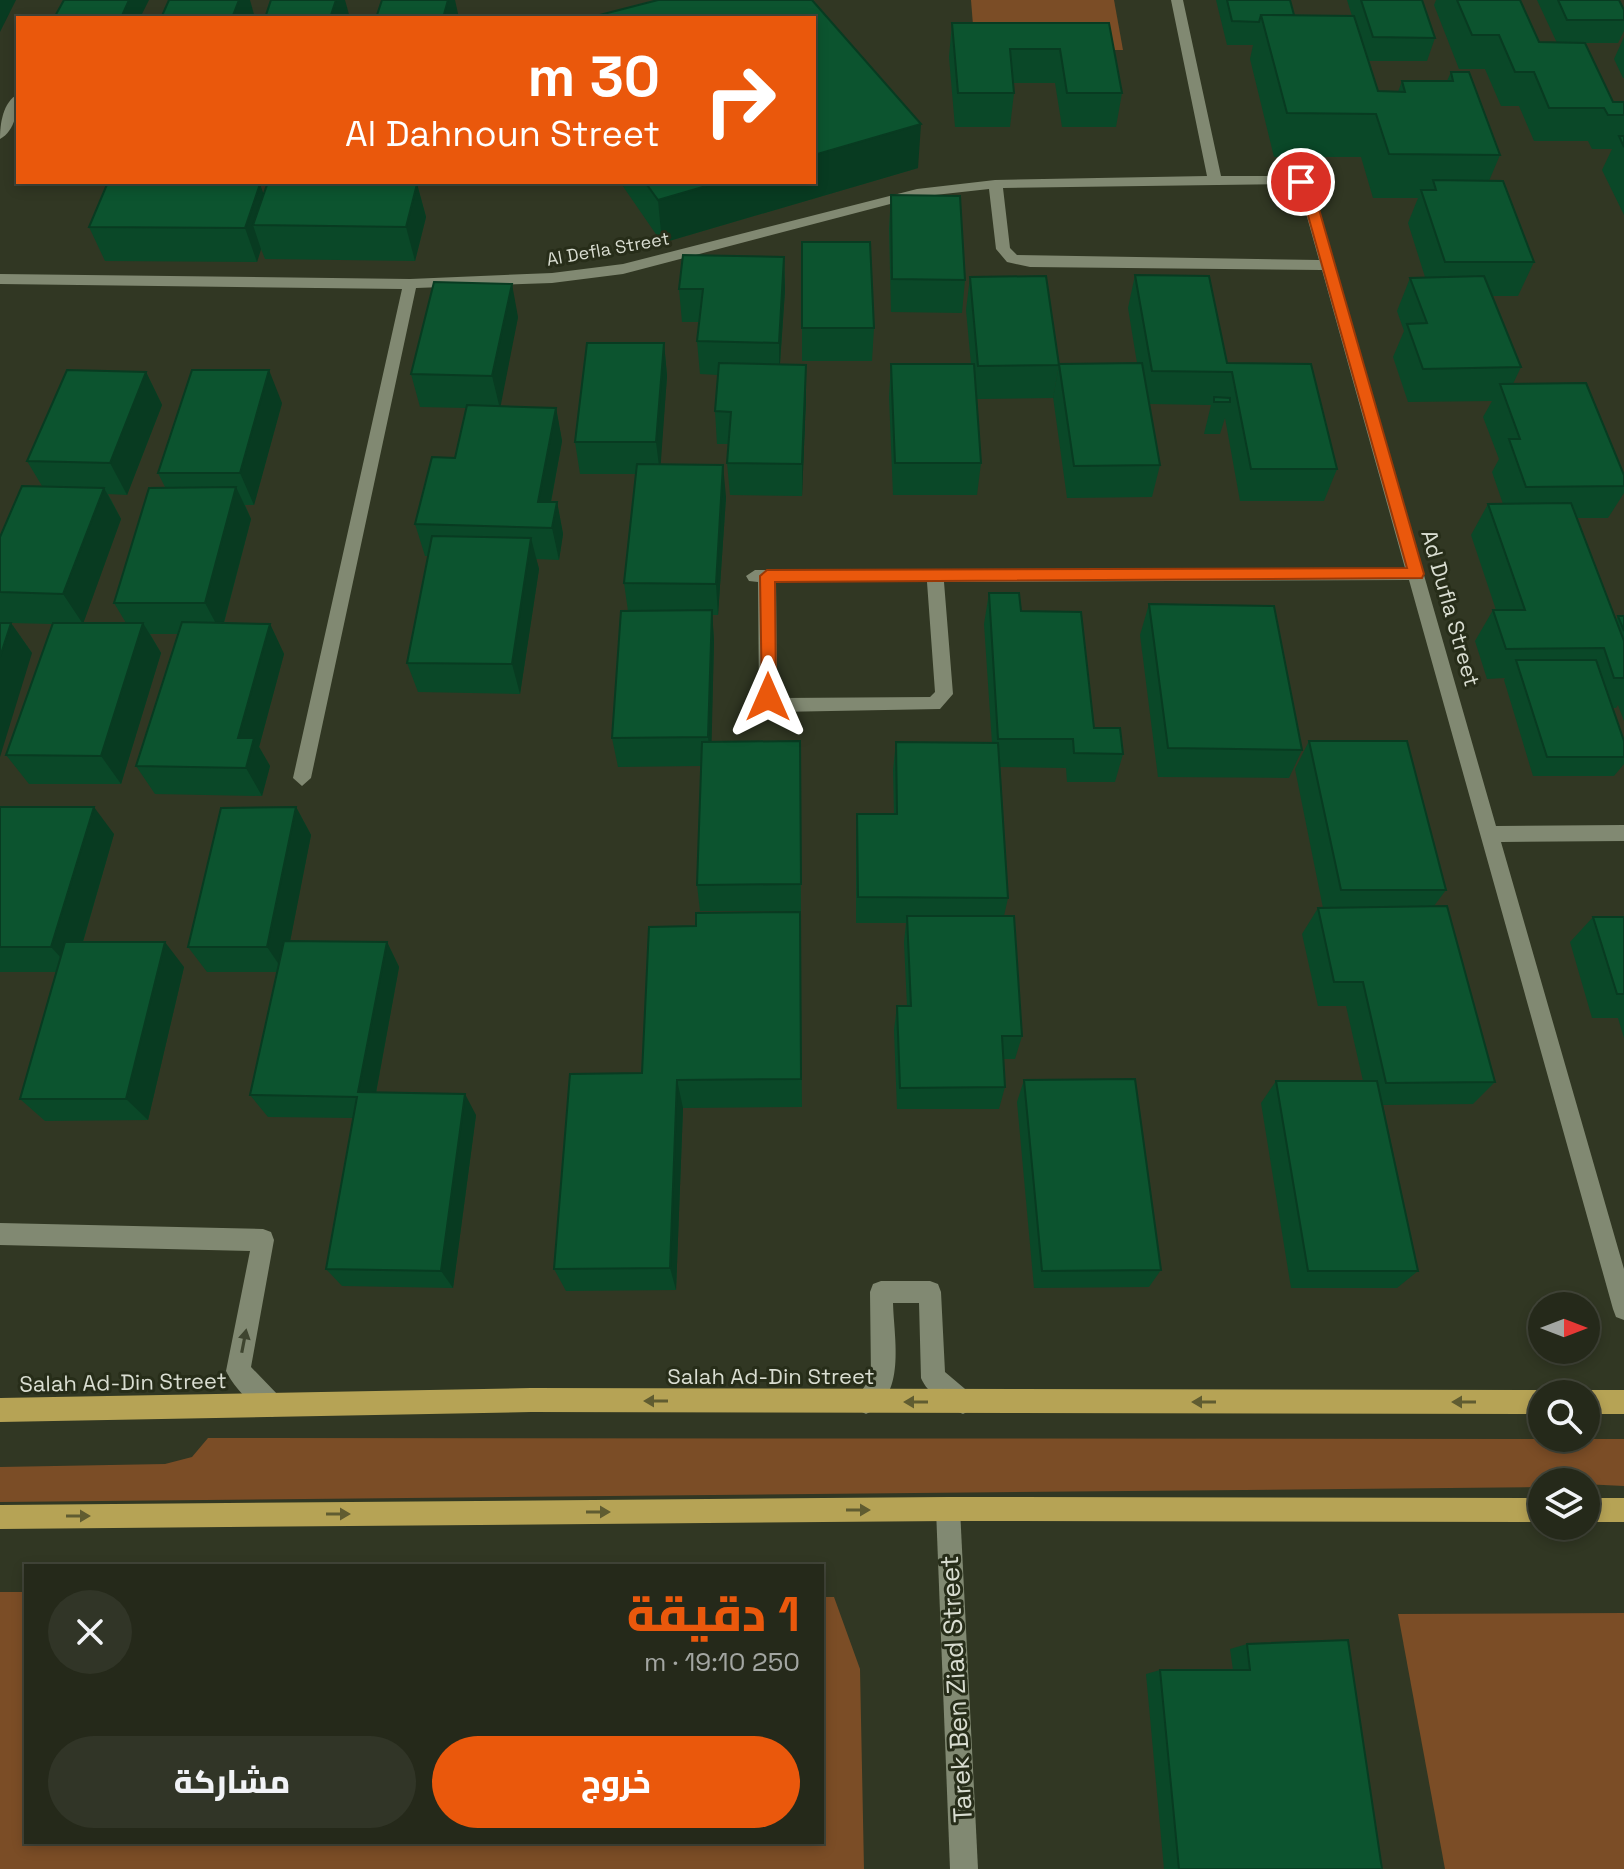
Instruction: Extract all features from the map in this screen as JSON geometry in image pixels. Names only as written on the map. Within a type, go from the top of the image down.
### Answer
[{"type":"main road","name":"Salah Ad-Din Street","points":[[0,1410],[531,1400],[1528,1402]]},
{"type":"main road","points":[[1600,1402],[1624,1402]]},
{"type":"main road","points":[[0,1517],[948,1509],[1528,1510]]},
{"type":"main road","points":[[1600,1510],[1624,1510]]},
{"type":"street","points":[[1177,0],[1215,180]]},
{"type":"street","points":[[0,135],[16,102]]},
{"type":"street","name":"Al Defla Street","points":[[0,279],[410,284],[507,282],[623,269],[917,193],[995,184],[1215,180]]},
{"type":"street","name":"Ad Dufla Street","points":[[1215,180],[1301,182],[1305,185],[1624,1309]]},
{"type":"street","points":[[995,184],[1003,249],[1012,259],[1030,262],[1329,265]]},
{"type":"street","points":[[302,778],[410,284]]},
{"type":"street","points":[[935,576],[944,694],[934,704],[777,705],[768,697],[761,576],[1417,574]]},
{"type":"street","points":[[1490,834],[1624,833]]},
{"type":"street","points":[[0,1234],[263,1240],[238,1371],[272,1405]]},
{"type":"street","points":[[866,1402],[883,1381],[881,1292],[930,1292],[933,1378],[963,1402]]},
{"type":"street","name":"Tarek Ben Ziad Street","points":[[948,1509],[964,1869]]},
{"type":"shaded area","points":[[971,0],[1114,0],[1123,50],[975,50]]},
{"type":"shaded area","points":[[208,1438],[1528,1439],[1528,1452],[1600,1452],[1600,1439],[1624,1439],[1624,1486],[1600,1485],[1600,1468],[1528,1468],[1528,1487],[0,1502],[0,1467],[165,1464],[192,1457]]},
{"type":"shaded area","points":[[0,1592],[24,1592],[24,1844],[824,1844],[824,1597],[834,1597],[860,1669],[864,1869],[0,1869]]},
{"type":"shaded area","points":[[1624,1613],[1624,1869],[1445,1869],[1398,1614]]},
{"type":"building","points":[[64,0],[129,0],[122,16],[55,16]]},
{"type":"building","points":[[169,0],[239,0],[233,16],[162,16]]},
{"type":"building","points":[[271,0],[336,0],[331,16],[266,16]]},
{"type":"building","points":[[382,0],[448,0],[444,16],[377,16]]},
{"type":"building","points":[[658,0],[812,0],[921,124],[816,154],[816,16],[596,16]]},
{"type":"building","points":[[1227,0],[1290,0],[1294,15],[1261,15],[1259,22],[1232,21]]},
{"type":"building","points":[[1361,0],[1422,0],[1435,38],[1373,37]]},
{"type":"building","points":[[1457,0],[1520,0],[1539,42],[1585,43],[1613,102],[1624,102],[1624,115],[1608,115],[1604,108],[1549,108],[1534,72],[1515,72],[1499,35],[1472,35]]},
{"type":"building","points":[[1558,0],[1619,0],[1624,10],[1624,20],[1567,20]]},
{"type":"building","points":[[1261,15],[1354,16],[1378,91],[1405,92],[1402,81],[1453,81],[1451,72],[1469,72],[1500,155],[1389,154],[1376,114],[1287,113]]},
{"type":"building","points":[[952,23],[1109,23],[1122,93],[1067,93],[1060,49],[1010,49],[1014,93],[958,93]]},
{"type":"building","points":[[1433,180],[1503,181],[1534,262],[1445,262],[1421,190],[1436,190]]},
{"type":"building","points":[[107,184],[260,184],[245,228],[89,227]]},
{"type":"building","points":[[267,184],[417,184],[406,227],[253,225]]},
{"type":"building","points":[[646,184],[713,184],[658,200]]},
{"type":"building","points":[[891,195],[960,196],[965,280],[892,279]]},
{"type":"building","points":[[802,242],[870,242],[874,328],[802,328]]},
{"type":"building","points":[[683,255],[784,257],[779,343],[697,341],[703,289],[679,289]]},
{"type":"building","points":[[1135,275],[1209,276],[1227,363],[1311,364],[1337,469],[1251,469],[1232,372],[1152,371]]},
{"type":"building","points":[[1046,276],[1059,365],[978,366],[970,277]]},
{"type":"building","points":[[1484,276],[1521,367],[1423,369],[1407,324],[1427,323],[1410,278]]},
{"type":"building","points":[[434,282],[512,284],[492,376],[411,374]]},
{"type":"building","points":[[587,343],[664,343],[656,442],[575,442]]},
{"type":"building","points":[[719,363],[806,365],[802,464],[727,463],[731,412],[715,411]]},
{"type":"building","points":[[1142,363],[1160,465],[1074,466],[1059,364]]},
{"type":"building","points":[[891,364],[974,364],[981,463],[895,463]]},
{"type":"building","points":[[67,370],[146,372],[110,463],[27,461]]},
{"type":"building","points":[[192,370],[269,370],[240,473],[158,473]]},
{"type":"building","points":[[1586,383],[1624,475],[1624,486],[1526,487],[1509,439],[1520,439],[1500,384]]},
{"type":"building","points":[[1214,397],[1230,398],[1230,402],[1214,402]]},
{"type":"building","points":[[467,405],[556,408],[538,502],[557,502],[552,528],[415,524],[432,457],[455,458]]},
{"type":"building","points":[[637,464],[723,465],[716,584],[624,583]]},
{"type":"building","points":[[22,486],[104,488],[63,594],[0,592],[0,537]]},
{"type":"building","points":[[236,487],[205,603],[114,603],[149,488]]},
{"type":"building","points":[[1571,503],[1624,641],[1624,678],[1614,678],[1604,648],[1506,649],[1493,610],[1525,610],[1488,504]]},
{"type":"building","points":[[432,536],[531,538],[512,664],[407,663]]},
{"type":"building","points":[[989,593],[1019,593],[1021,611],[1081,612],[1094,728],[1120,728],[1123,754],[1074,753],[1073,739],[998,739]]},
{"type":"building","points":[[1149,604],[1274,606],[1302,750],[1168,748]]},
{"type":"building","points":[[712,610],[708,737],[612,738],[621,611]]},
{"type":"building","points":[[1618,616],[1624,616],[1624,631]]},
{"type":"building","points":[[182,622],[270,624],[238,738],[254,738],[246,768],[136,766]]},
{"type":"building","points":[[0,623],[11,623],[0,657]]},
{"type":"building","points":[[53,623],[143,623],[101,756],[6,755]]},
{"type":"building","points":[[1516,660],[1596,660],[1624,741],[1624,757],[1547,757]]},
{"type":"building","points":[[800,741],[801,884],[697,885],[702,742]]},
{"type":"building","points":[[1309,741],[1407,741],[1446,890],[1341,890]]},
{"type":"building","points":[[896,742],[998,743],[1008,898],[858,897],[857,814],[897,814]]},
{"type":"building","points":[[0,807],[94,807],[51,947],[0,947]]},
{"type":"building","points":[[296,807],[267,947],[188,947],[221,808]]},
{"type":"building","points":[[1447,906],[1495,1082],[1386,1083],[1363,982],[1334,982],[1318,908]]},
{"type":"building","points":[[800,912],[801,1079],[677,1080],[670,1268],[554,1269],[570,1074],[642,1073],[649,927],[696,926],[696,913]]},
{"type":"building","points":[[907,916],[1014,916],[1022,1036],[1002,1036],[1005,1087],[900,1088],[897,1006],[911,1006]]},
{"type":"building","points":[[1593,917],[1624,917],[1624,994],[1617,994]]},
{"type":"building","points":[[284,941],[387,942],[358,1092],[465,1094],[441,1271],[326,1269],[357,1097],[250,1095]]},
{"type":"building","points":[[65,942],[165,942],[126,1099],[20,1099]]},
{"type":"building","points":[[1135,1079],[1161,1270],[1042,1271],[1024,1080]]},
{"type":"building","points":[[1276,1081],[1377,1081],[1418,1271],[1308,1271]]},
{"type":"building","points":[[1348,1640],[1382,1869],[1179,1869],[1160,1670],[1250,1670],[1247,1644]]},
{"type":"route","points":[[768,697],[767,576],[1417,574],[1329,265],[1305,185],[1301,182]]}]
